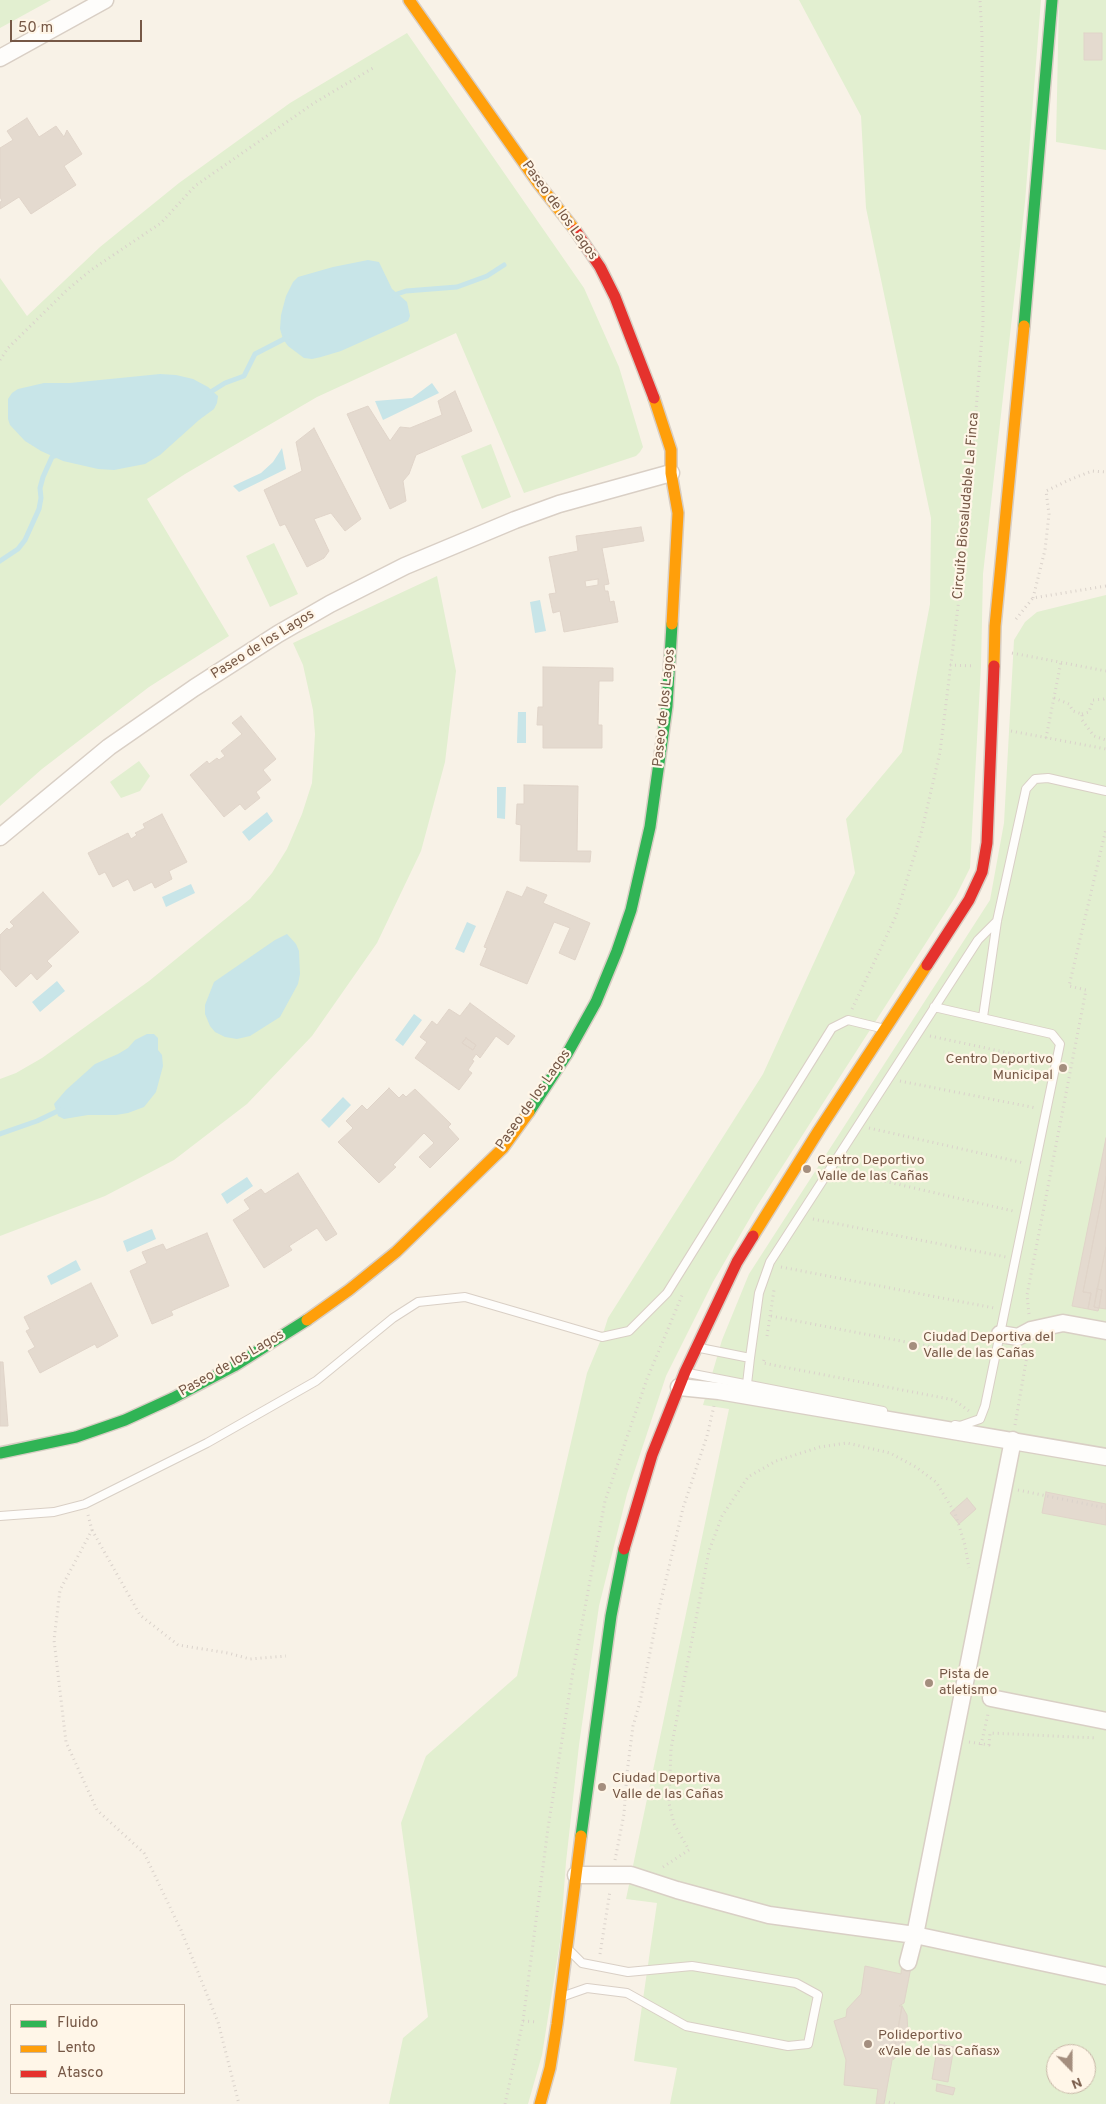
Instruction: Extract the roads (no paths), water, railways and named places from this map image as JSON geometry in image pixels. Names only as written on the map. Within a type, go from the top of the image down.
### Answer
[{"type":"street","points":[[0,58],[105,0]]},
{"type":"street","name":"Paseo de los Lagos","points":[[0,1453],[76,1437],[126,1420],[174,1398],[234,1366],[283,1335],[349,1290],[396,1252],[491,1160],[527,1115],[567,1054],[596,1002],[628,918],[641,868],[655,799],[667,706],[678,513],[671,473],[671,450],[646,374],[615,297],[600,267],[582,238],[538,184],[409,0]]},
{"type":"street","points":[[540,2104],[550,2068],[557,2024],[600,1685],[626,1536],[652,1455],[682,1379],[737,1262],[819,1130],[969,900],[982,872],[987,844],[995,626],[1020,378],[1052,0]]},
{"type":"street","name":"Paseo de los Lagos","points":[[0,837],[109,747],[194,688],[330,604],[460,541],[560,504],[671,473]]},
{"type":"street","points":[[1000,1334],[1018,1337],[1031,1330],[1063,1323],[1106,1331]]},
{"type":"street","points":[[682,1379],[719,1391],[1106,1457]]},
{"type":"street","points":[[908,1962],[915,1935],[1013,1440]]},
{"type":"street","points":[[991,1698],[1106,1721]]},
{"type":"street","points":[[576,1875],[631,1875],[768,1916],[915,1935],[1106,1976]]},
{"type":"lane","points":[[984,1017],[997,921],[1026,789],[1034,779],[1048,778],[1106,790]]},
{"type":"lane","points":[[747,1384],[759,1293],[770,1262],[978,940],[997,921]]},
{"type":"lane","points":[[682,1379],[747,1384],[960,1426],[980,1419],[985,1406],[1060,1044],[1052,1034],[934,1007]]},
{"type":"lane","points":[[0,1516],[54,1512],[85,1504],[207,1443],[316,1380],[393,1318],[418,1302],[465,1298],[602,1337],[629,1331],[668,1293],[832,1028],[848,1020],[886,1029]]},
{"type":"lane","points":[[697,1347],[750,1358]]},
{"type":"lane","points":[[560,1997],[586,1988],[626,1993],[686,2026],[788,2046],[808,2044],[818,1995],[796,1983],[692,1966],[628,1972],[582,1964],[566,1946]]},
{"type":"water","points":[[368,260],[379,262],[392,289],[407,302],[410,316],[408,321],[341,351],[312,359],[304,358],[288,346],[283,339],[280,329],[281,315],[286,296],[293,282],[298,277]]},
{"type":"water","points":[[160,374],[193,379],[208,387],[218,396],[217,403],[214,409],[160,455],[145,464],[114,470],[98,469],[63,461],[25,441],[10,425],[8,419],[8,399],[18,389],[44,383],[70,383]]},
{"type":"water","points":[[432,383],[439,393],[383,420],[375,401],[412,398]]},
{"type":"water","points":[[282,448],[286,469],[239,492],[233,486],[261,473],[273,462]]},
{"type":"water","points":[[540,600],[546,631],[535,633],[530,602]]},
{"type":"water","points":[[518,712],[526,712],[526,743],[517,743]]},
{"type":"water","points":[[497,787],[506,787],[505,819],[497,818]]},
{"type":"water","points":[[267,812],[273,821],[249,841],[242,832]]},
{"type":"water","points":[[191,884],[195,893],[166,907],[162,897]]},
{"type":"water","points":[[467,922],[476,926],[464,953],[455,949]]},
{"type":"water","points":[[287,934],[296,944],[299,951],[300,974],[298,984],[280,1017],[250,1036],[237,1039],[225,1037],[215,1032],[205,1014],[205,1005],[214,982],[275,940]]},
{"type":"water","points":[[57,981],[65,991],[40,1012],[32,1002]]},
{"type":"water","points":[[414,1014],[422,1020],[403,1046],[395,1040]]},
{"type":"water","points":[[147,1034],[154,1034],[158,1038],[158,1050],[162,1055],[163,1066],[156,1092],[144,1107],[116,1115],[88,1115],[64,1119],[58,1116],[54,1104],[66,1090],[95,1064],[118,1054],[128,1048],[135,1040]]},
{"type":"water","points":[[343,1097],[351,1105],[329,1128],[321,1120]]},
{"type":"water","points":[[247,1177],[253,1186],[227,1204],[221,1194]]},
{"type":"water","points":[[152,1229],[156,1239],[127,1252],[123,1241]]},
{"type":"water","points":[[76,1260],[81,1270],[51,1285],[47,1276]]},
{"type":"waterway","points":[[391,296],[406,291],[457,287],[487,276],[504,265]]},
{"type":"waterway","points":[[209,393],[225,383],[244,376],[255,354],[288,337]]},
{"type":"waterway","points":[[0,561],[18,549],[25,540],[39,509],[40,488],[43,477],[52,457],[58,455]]},
{"type":"waterway","points":[[0,1134],[37,1121],[62,1109]]},
{"type":"place","name":"Centro Deportivo Municipal","points":[[1063,1068]]},
{"type":"place","name":"Centro Deportivo Valle de las Cañas","points":[[807,1169]]},
{"type":"place","name":"Ciudad Deportiva del Valle de las Cañas","points":[[913,1346]]},
{"type":"place","name":"Pista de atletismo","points":[[929,1683]]},
{"type":"place","name":"Ciudad Deportiva Valle de las Cañas","points":[[602,1787]]},
{"type":"place","name":"Polideportivo «Vale de las Cañas»","points":[[868,2044]]}]
